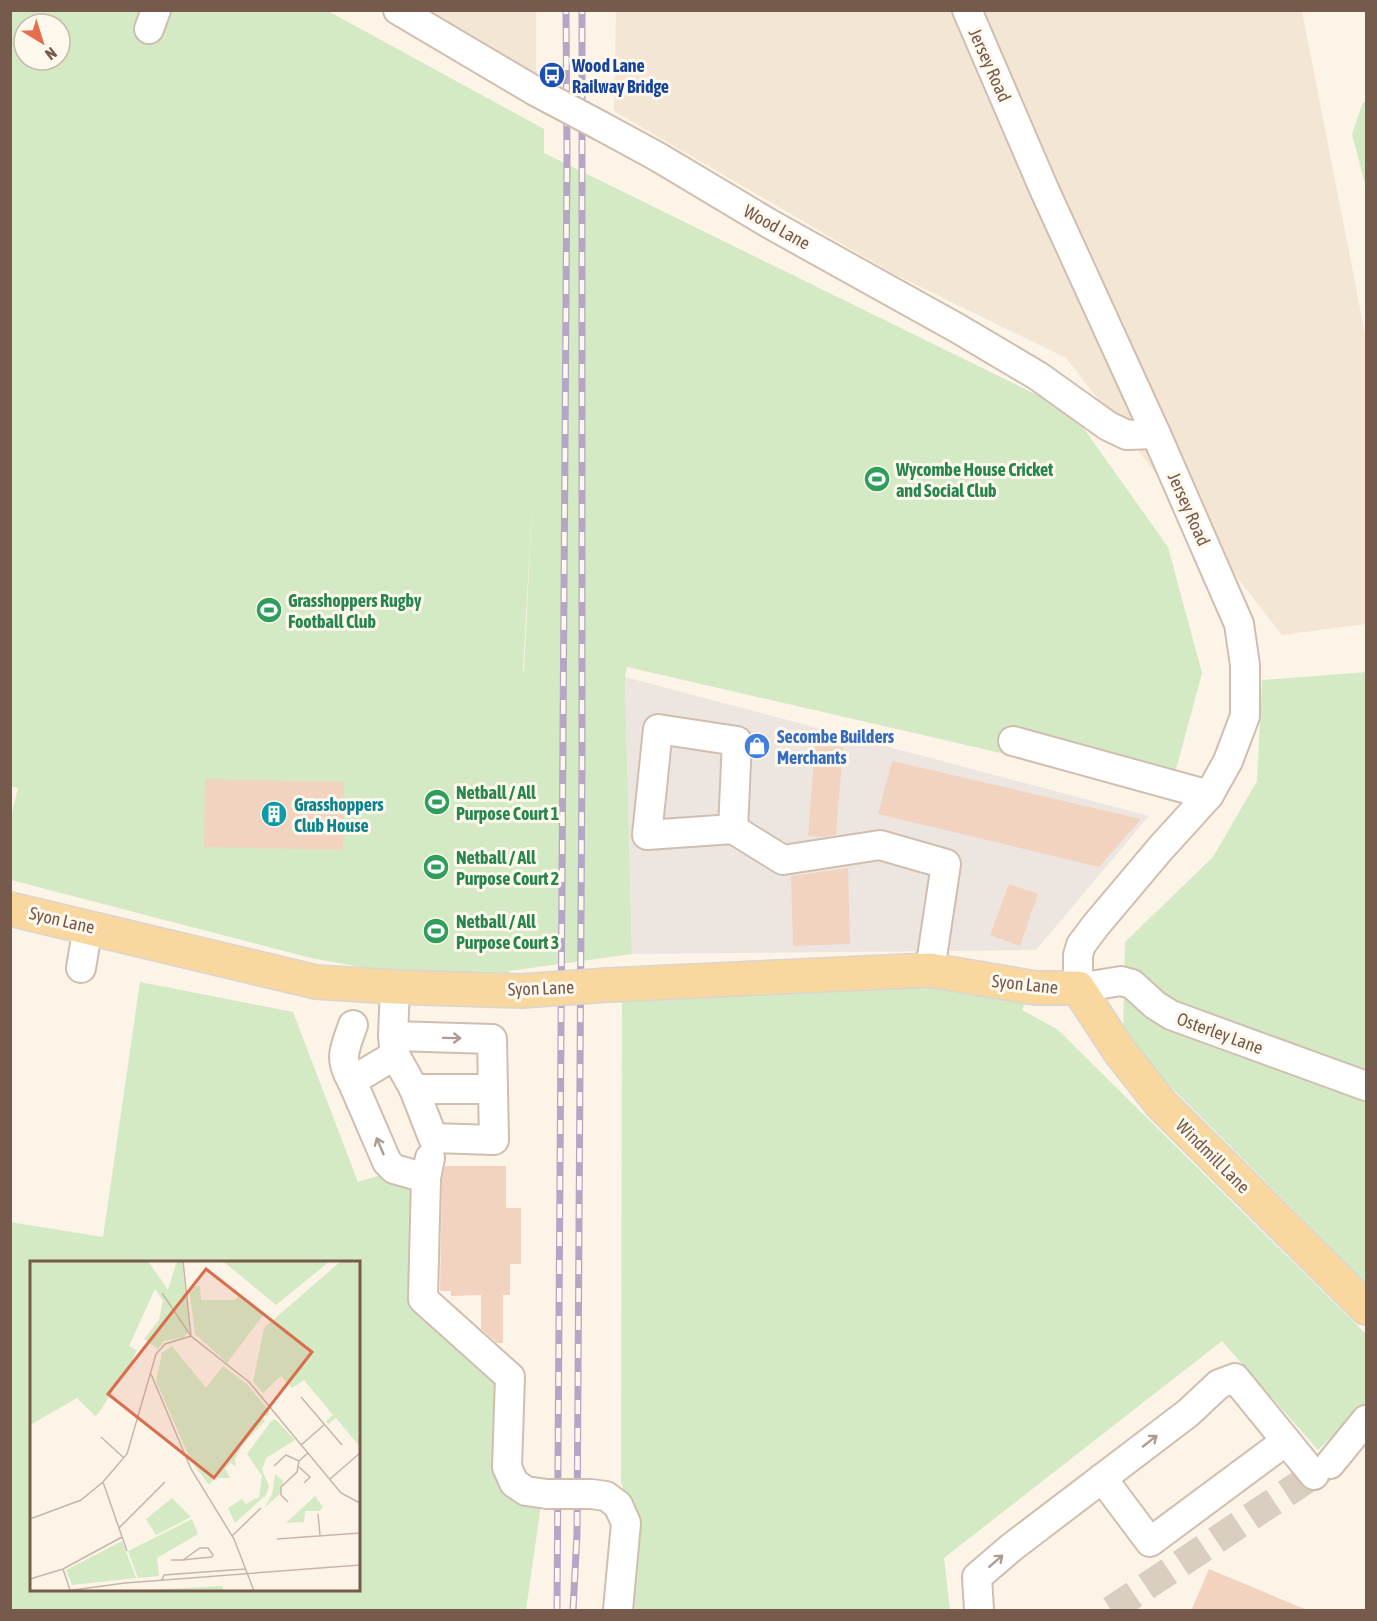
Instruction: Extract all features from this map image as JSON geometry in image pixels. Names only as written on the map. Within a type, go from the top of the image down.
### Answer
[{"type":"main road","name":"Syon Lane","points":[[10,909],[316,982],[521,991],[930,970],[1035,988],[1078,987]]},
{"type":"main road","name":"Windmill Lane","points":[[1078,987],[1120,1052],[1161,1104],[1366,1308]]},
{"type":"street","name":"Wood Lane","points":[[398,10],[535,91],[658,157],[770,224],[957,327],[1038,376],[1108,426],[1127,435],[1156,434]]},
{"type":"street","name":"Jersey Road","points":[[967,10],[1044,189],[1156,434],[1239,624],[1245,665],[1245,716],[1228,761],[1209,795],[1146,866],[1081,945],[1078,955],[1078,987]]},
{"type":"street","points":[[733,830],[737,741],[658,729],[648,835],[733,830],[783,860],[880,845],[946,864],[930,970]]},
{"type":"street","points":[[1013,741],[1209,795]]},
{"type":"street","points":[[81,968],[88,926]]},
{"type":"street","name":"Osterley Lane","points":[[1078,987],[1121,981],[1132,984],[1155,1005],[1171,1015],[1366,1086]]},
{"type":"street","points":[[395,987],[394,1046],[433,1138],[426,1178],[423,1299],[510,1377],[507,1467],[514,1483],[526,1491],[547,1494],[606,1496],[618,1505],[626,1523],[618,1611]]},
{"type":"street","points":[[353,1025],[344,1053],[344,1068],[352,1081],[387,1162],[394,1169],[426,1178]]},
{"type":"street","points":[[352,1081],[394,1046],[492,1038],[494,1140],[433,1138]]},
{"type":"street","points":[[414,1089],[493,1089]]},
{"type":"street","points":[[979,1611],[977,1577],[1012,1547],[1188,1413],[1219,1384],[1235,1378],[1286,1441],[1322,1469],[1366,1420]]},
{"type":"street","points":[[1102,1478],[1150,1542],[1286,1441]]},
{"type":"shaded area","points":[[423,11],[536,11],[536,78]]},
{"type":"shaded area","points":[[616,11],[1302,11],[1366,339],[1366,624],[1282,635],[1066,358],[892,273],[614,111]]},
{"type":"shaded area","name":"Secombe Builders Merchants","points":[[625,677],[1149,816],[1036,950],[632,954]]},
{"type":"green space","name":"Grasshoppers Rugby Football Club","points":[[10,11],[328,11],[544,129],[544,153],[1072,412],[1168,547],[1202,673],[1170,792],[627,667],[625,677],[632,954],[509,971],[509,978],[387,972],[311,958],[11,880],[11,817],[18,788],[10,786]],"holes":[[[533,488],[524,671],[523,671]]]},
{"type":"green space","points":[[1363,102],[1366,102],[1366,188],[1352,134]]},
{"type":"green space","points":[[1366,672],[1366,1283],[1123,1039],[1125,942],[1213,857],[1257,781],[1262,680]]},
{"type":"green space","points":[[140,982],[293,1012],[358,1182],[387,1173],[413,1188],[418,1305],[505,1378],[501,1484],[541,1505],[526,1610],[11,1610],[10,1222],[103,1237]]},
{"type":"green space","points":[[908,982],[1025,1002],[1022,1010],[1057,1029],[1366,1334],[1366,1402],[1318,1450],[1222,1341],[944,1558],[950,1610],[627,1610],[635,1535],[621,1481],[622,999]]},
{"type":"building","points":[[815,746],[843,747],[836,835],[824,837],[808,836]]},
{"type":"building","points":[[892,761],[1141,819],[1099,867],[878,814]]},
{"type":"building","name":"Grasshoppers Club House","points":[[205,779],[344,782],[343,850],[204,847]]},
{"type":"building","points":[[848,868],[850,944],[793,946],[791,876]]},
{"type":"building","points":[[1009,884],[1038,894],[1020,946],[990,935]]},
{"type":"building","points":[[445,1166],[506,1166],[506,1208],[521,1208],[521,1264],[510,1264],[510,1295],[503,1295],[503,1343],[497,1343],[481,1329],[481,1295],[451,1296],[451,1291],[440,1291],[442,1180]]},
{"type":"building","points":[[1209,1569],[1307,1610],[1307,1611],[1191,1611]]},
{"type":"tunnel","points":[[1111,1610],[1330,1464]]},
{"type":"railway","points":[[557,1610],[567,154],[566,10]]},
{"type":"railway","points":[[573,1610],[577,1534],[582,765],[582,10]]},
{"type":"place","name":"Wood Lane Railway Bridge","points":[[552,75]]},
{"type":"place","name":"Wycombe House Cricket and Social Club","points":[[877,479]]},
{"type":"place","name":"Grasshoppers Rugby Football Club","points":[[269,610]]},
{"type":"place","name":"Secombe Builders Merchants","points":[[757,746]]},
{"type":"place","name":"Netball / All Purpose Court 1","points":[[437,802]]},
{"type":"place","name":"Grasshoppers Club House","points":[[274,814]]},
{"type":"place","name":"Netball / All Purpose Court 2","points":[[436,867]]},
{"type":"place","name":"Netball / All Purpose Court 3","points":[[436,931]]}]
